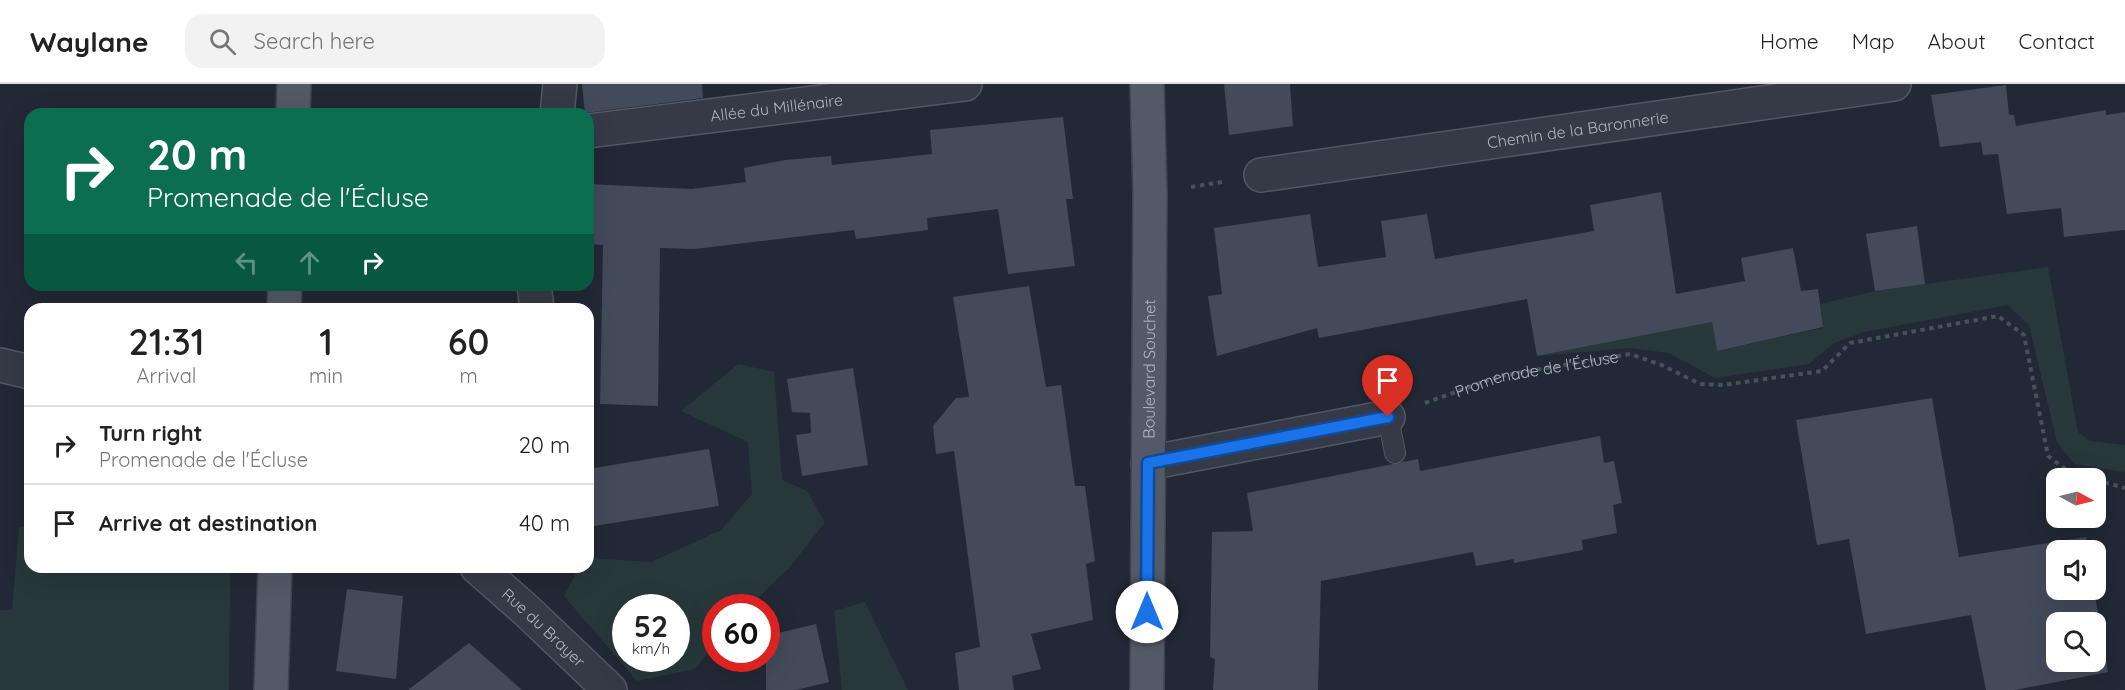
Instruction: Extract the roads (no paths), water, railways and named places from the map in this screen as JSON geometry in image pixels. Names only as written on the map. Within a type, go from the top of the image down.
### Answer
[{"type":"main road","points":[[293,108],[294,84]]},
{"type":"main road","name":"Boulevard Souchet","points":[[1147,84],[1150,194],[1147,690]]},
{"type":"main road","points":[[271,690],[275,573]]},
{"type":"street","points":[[558,108],[560,84]]},
{"type":"street","name":"Allée du Millénaire","points":[[594,130],[965,84]]},
{"type":"street","name":"Chemin de la Baronnerie","points":[[1261,175],[1894,84]]},
{"type":"street","points":[[0,365],[24,371]]},
{"type":"street","points":[[1148,463],[1388,417]]},
{"type":"street","name":"Rue du Brayer","points":[[487,573],[610,690]]},
{"type":"lane","points":[[1388,417],[1395,453]]}]
